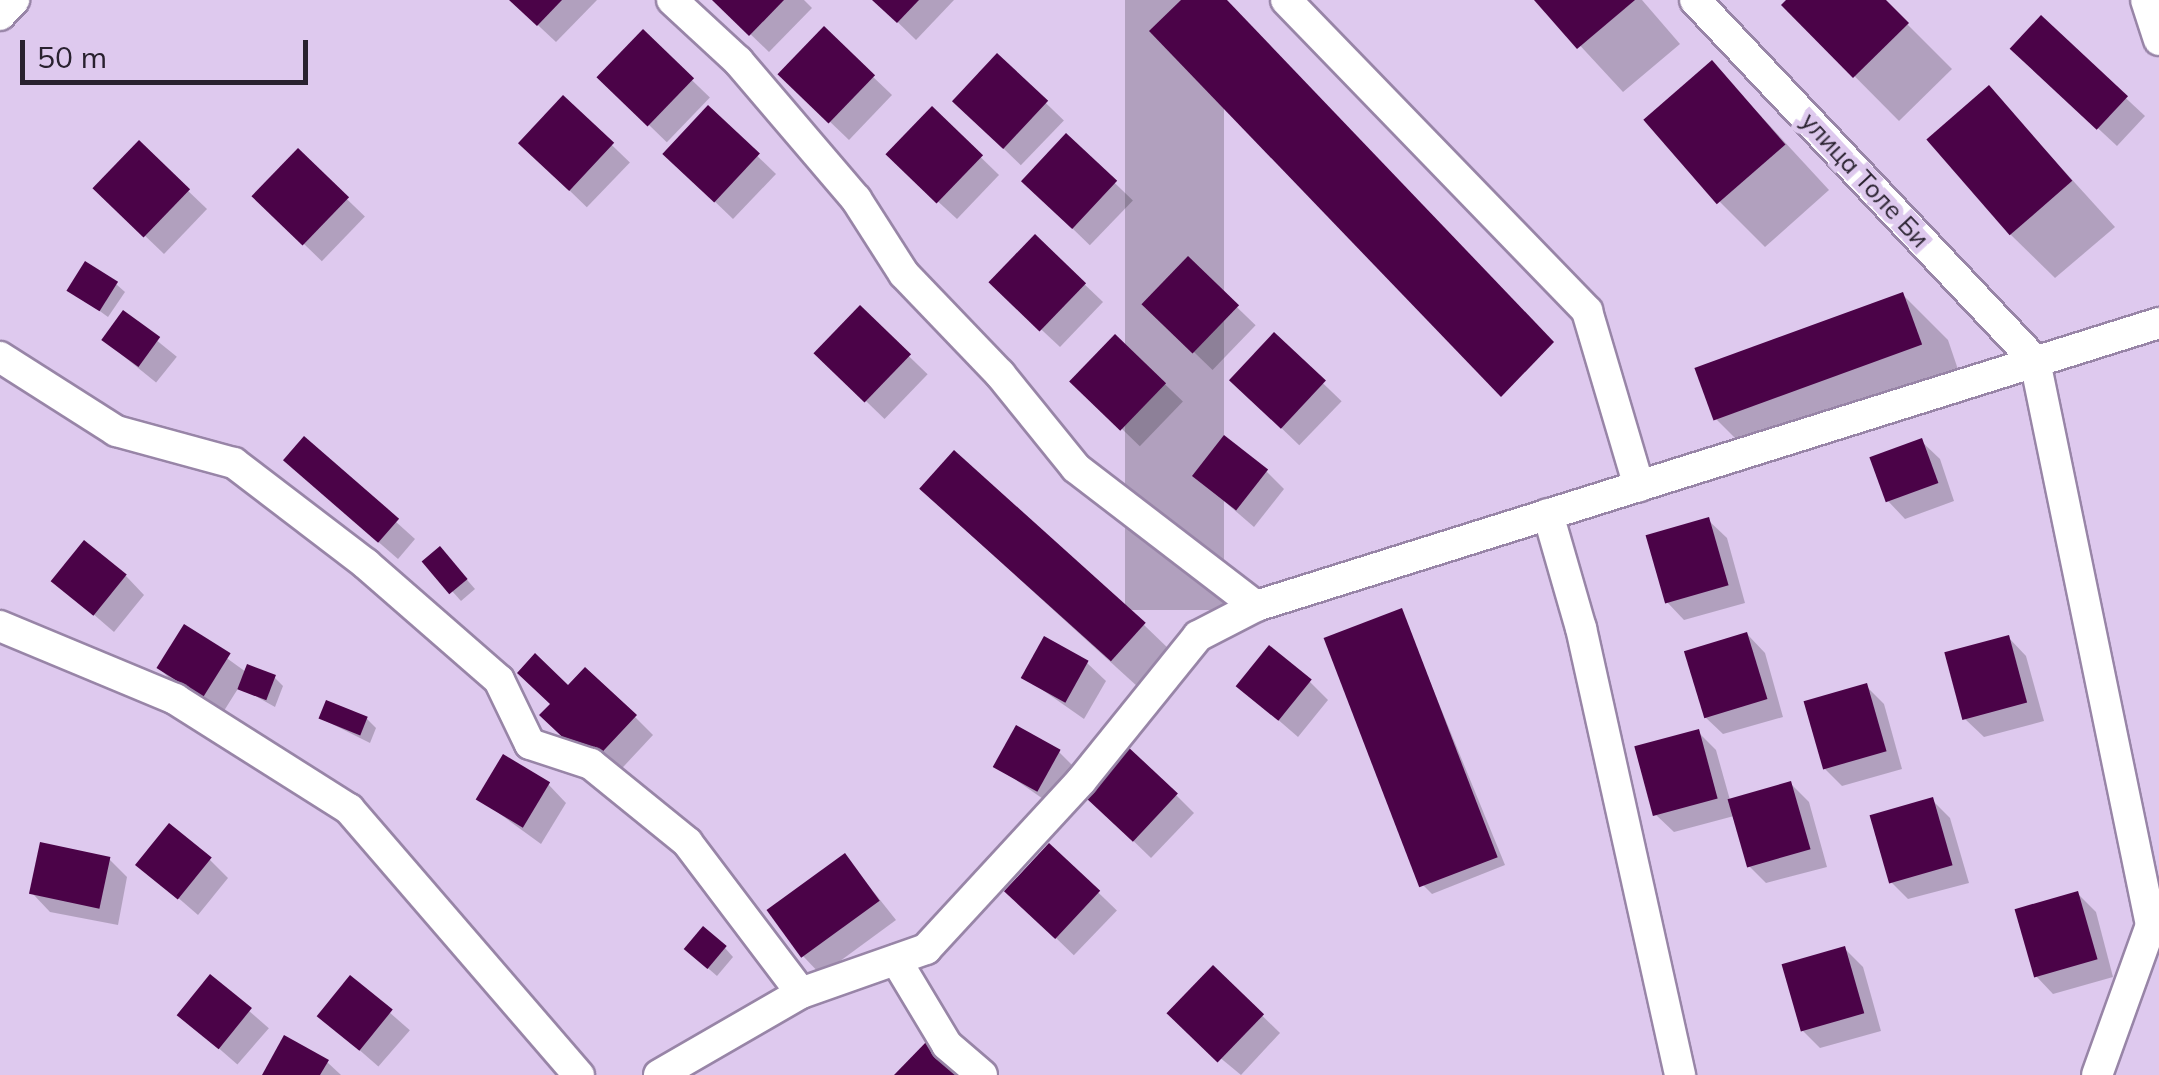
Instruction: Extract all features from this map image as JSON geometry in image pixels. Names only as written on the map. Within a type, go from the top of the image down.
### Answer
[{"type":"street","points":[[0,15],[14,0]]},
{"type":"street","points":[[672,0],[762,88],[856,199],[904,274],[1000,374],[1076,468],[1256,606]]},
{"type":"street","points":[[1286,0],[1587,311],[1640,486]]},
{"type":"street","name":"улица Толе Би","points":[[1694,0],[2035,361]]},
{"type":"street","points":[[2146,0],[2159,40]]},
{"type":"street","points":[[660,1075],[801,994],[926,949],[1081,782],[1198,636],[1256,606],[2159,323]]},
{"type":"street","points":[[0,357],[116,431],[234,464],[366,564],[499,680],[530,744],[591,764],[687,842],[801,994]]},
{"type":"street","points":[[2035,361],[2155,924],[2097,1075]]},
{"type":"street","points":[[1548,514],[1581,628],[1680,1075]]},
{"type":"street","points":[[0,626],[174,700],[349,808],[579,1075]]},
{"type":"street","points":[[896,960],[948,1044],[982,1075]]},
{"type":"building","points":[[509,0],[562,0],[537,26]]},
{"type":"building","points":[[712,0],[784,0],[749,36]]},
{"type":"building","points":[[872,0],[919,0],[897,23]]},
{"type":"building","points":[[1181,0],[1227,0],[1554,342],[1501,397],[1149,31]]},
{"type":"building","points":[[1534,0],[1635,0],[1577,49]]},
{"type":"building","points":[[1786,0],[1886,0],[1909,23],[1853,78],[1781,5]]},
{"type":"building","points":[[2041,15],[2128,96],[2097,130],[2010,49]]},
{"type":"building","points":[[824,26],[875,75],[829,124],[777,74]]},
{"type":"building","points":[[643,29],[694,78],[648,127],[596,77]]},
{"type":"building","points":[[997,53],[1048,101],[1003,149],[952,101]]},
{"type":"building","points":[[1712,60],[1785,145],[1717,204],[1643,120]]},
{"type":"building","points":[[1989,85],[2072,181],[2010,235],[1926,139]]},
{"type":"building","points":[[563,95],[614,143],[569,191],[518,143]]},
{"type":"building","points":[[708,105],[760,153],[714,202],[662,154]]},
{"type":"building","points":[[932,106],[983,155],[937,204],[885,154]]},
{"type":"building","points":[[1066,133],[1117,181],[1072,229],[1021,181]]},
{"type":"building","points":[[139,140],[190,189],[144,238],[92,188]]},
{"type":"building","points":[[298,148],[349,197],[303,246],[251,196]]},
{"type":"building","points":[[1035,234],[1086,283],[1040,332],[988,282]]},
{"type":"building","points":[[1188,256],[1239,305],[1193,354],[1141,304]]},
{"type":"building","points":[[85,261],[118,282],[100,311],[66,291]]},
{"type":"building","points":[[1903,292],[1922,345],[1714,421],[1694,368]]},
{"type":"building","points":[[860,305],[911,354],[865,403],[813,353]]},
{"type":"building","points":[[123,310],[160,337],[138,367],[101,340]]},
{"type":"building","points":[[1274,332],[1326,380],[1281,429],[1229,380]]},
{"type":"building","points":[[1115,334],[1166,383],[1120,431],[1069,381]]},
{"type":"building","points":[[1224,435],[1268,469],[1236,510],[1192,476]]},
{"type":"building","points":[[304,436],[399,519],[378,543],[283,460]]},
{"type":"building","points":[[1922,438],[1938,483],[1886,502],[1869,457]]},
{"type":"building","points":[[954,450],[1146,623],[1111,661],[919,489]]},
{"type":"building","points":[[1709,517],[1729,585],[1665,603],[1646,535]]},
{"type":"building","points":[[84,540],[127,575],[93,616],[51,581]]},
{"type":"building","points":[[440,546],[468,579],[449,594],[422,561]]},
{"type":"building","points":[[1402,608],[1498,857],[1419,887],[1324,638]]},
{"type":"building","points":[[184,624],[231,653],[203,697],[156,668]]},
{"type":"building","points":[[1747,632],[1767,699],[1704,718],[1684,651]]},
{"type":"building","points":[[2009,635],[2027,703],[1962,720],[1944,652]]},
{"type":"building","points":[[1044,636],[1089,661],[1065,703],[1021,678]]},
{"type":"building","points":[[1269,645],[1312,680],[1278,721],[1236,686]]},
{"type":"building","points":[[535,653],[568,685],[585,667],[637,715],[591,764],[539,715],[550,704],[517,673]]},
{"type":"building","points":[[247,664],[276,675],[266,700],[237,689]]},
{"type":"building","points":[[1867,683],[1887,751],[1823,769],[1804,701]]},
{"type":"building","points":[[326,700],[368,717],[360,735],[319,719]]},
{"type":"building","points":[[1016,725],[1061,750],[1037,792],[993,767]]},
{"type":"building","points":[[1699,729],[1718,799],[1653,816],[1634,746]]},
{"type":"building","points":[[1126,745],[1178,793],[1133,842],[1081,793]]},
{"type":"building","points":[[503,754],[550,782],[523,828],[476,799]]},
{"type":"building","points":[[1791,781],[1811,849],[1747,867],[1728,799]]},
{"type":"building","points":[[1933,797],[1953,865],[1889,883],[1870,815]]},
{"type":"building","points":[[169,823],[212,858],[178,900],[135,865]]},
{"type":"building","points":[[40,842],[110,857],[99,909],[29,894]]},
{"type":"building","points":[[1049,843],[1100,891],[1055,939],[1004,891]]},
{"type":"building","points":[[845,853],[880,901],[801,958],[767,910]]},
{"type":"building","points":[[2078,891],[2098,959],[2034,977],[2015,909]]},
{"type":"building","points":[[703,926],[727,946],[707,969],[684,949]]},
{"type":"building","points":[[1845,946],[1864,1013],[1801,1031],[1782,964]]},
{"type":"building","points":[[1213,965],[1264,1014],[1218,1063],[1166,1013]]},
{"type":"building","points":[[210,974],[252,1008],[219,1049],[177,1015]]},
{"type":"building","points":[[350,975],[393,1010],[359,1051],[317,1016]]},
{"type":"building","points":[[284,1035],[329,1060],[320,1075],[262,1075]]},
{"type":"building","points":[[929,1039],[968,1075],[894,1075]]}]
